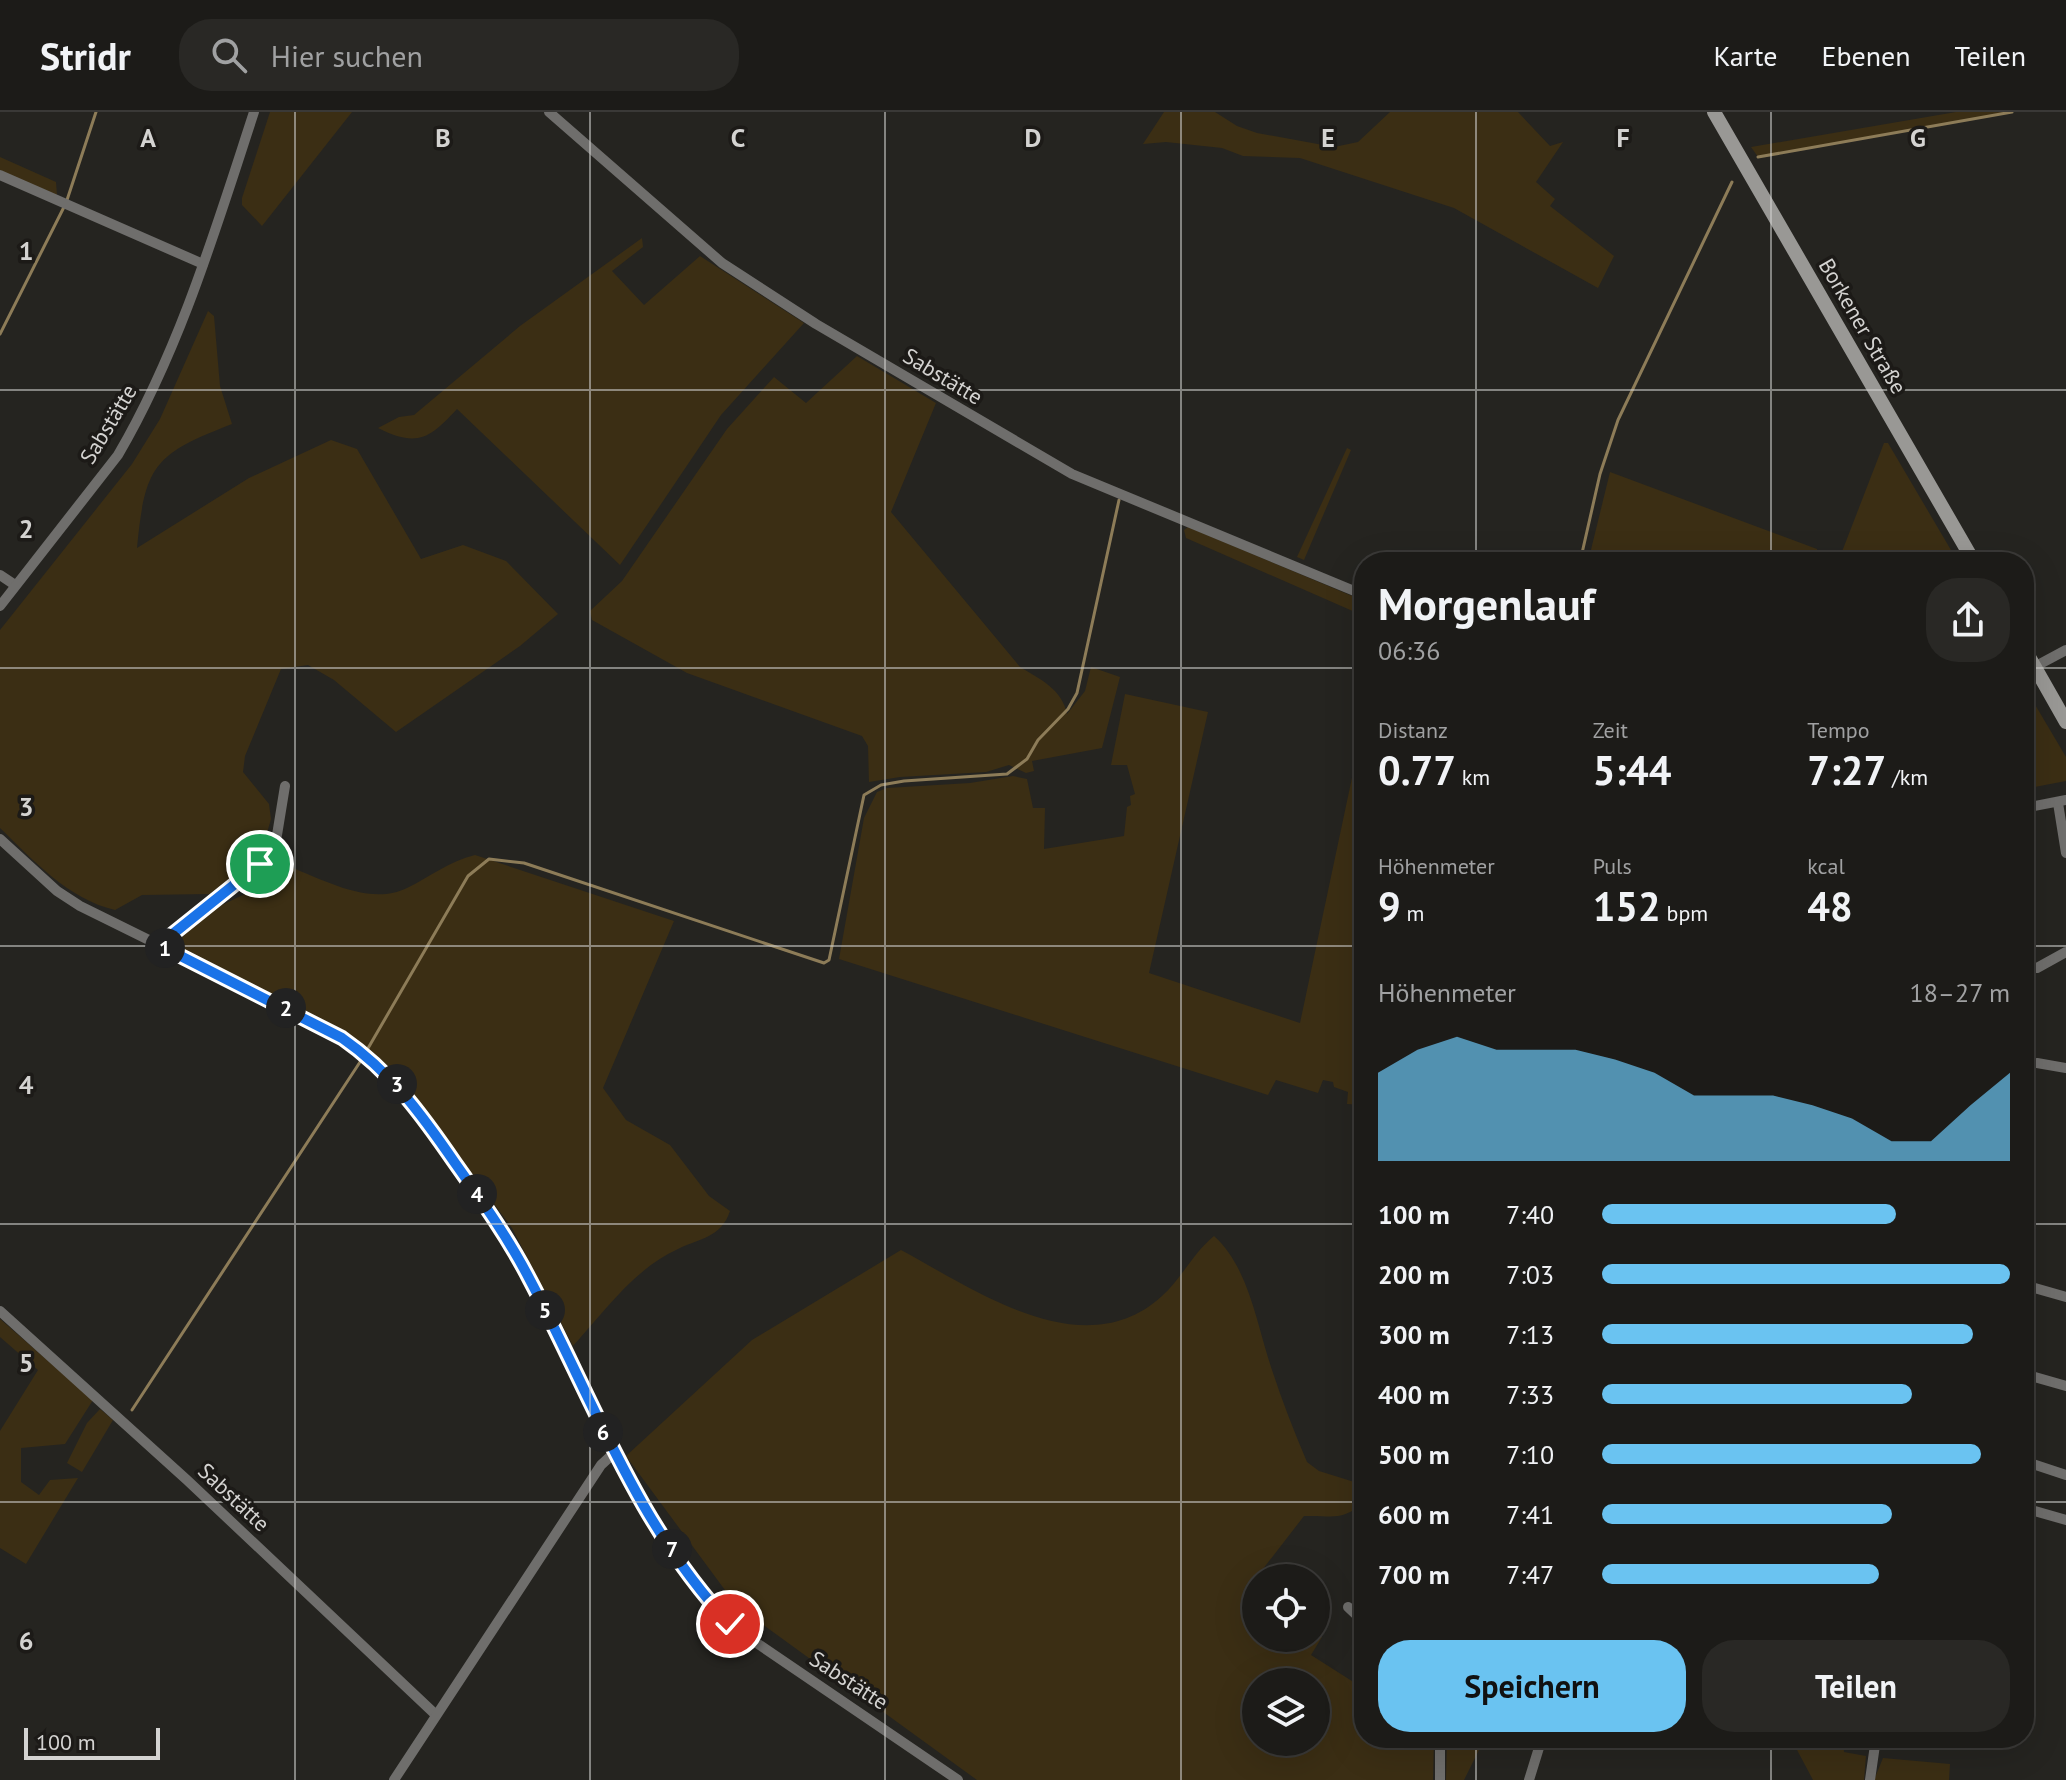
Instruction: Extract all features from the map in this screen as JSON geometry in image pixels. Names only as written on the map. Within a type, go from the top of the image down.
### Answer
[{"type":"main road","name":"Borkener Straße","points":[[1714,112],[1968,552]]},
{"type":"main road","points":[[2034,667],[2066,722]]},
{"type":"street","name":"Sabstätte","points":[[0,606],[118,455],[161,371],[203,264],[254,112]]},
{"type":"street","name":"Sabstätte","points":[[549,112],[722,263],[816,324],[1034,454],[1072,474],[1354,591]]},
{"type":"street","points":[[0,175],[203,264]]},
{"type":"street","points":[[0,575],[15,585]]},
{"type":"street","points":[[2034,667],[2066,650]]},
{"type":"street","points":[[159,945],[268,857],[277,835],[285,786]]},
{"type":"street","points":[[2034,806],[2062,801],[2066,853]]},
{"type":"street","name":"Sabstätte","points":[[0,839],[57,891],[321,1026],[367,1056],[390,1076],[411,1100],[510,1242],[614,1453],[685,1571],[730,1624],[958,1780]]},
{"type":"street","points":[[2037,968],[2066,952]]},
{"type":"street","points":[[2037,1063],[2066,1068]]},
{"type":"street","points":[[2034,1288],[2066,1297]]},
{"type":"street","name":"Sabstätte","points":[[0,1311],[187,1480],[436,1715]]},
{"type":"street","points":[[2034,1377],[2066,1386]]},
{"type":"street","points":[[394,1780],[601,1465],[614,1453]]},
{"type":"street","points":[[2034,1464],[2066,1475]]},
{"type":"street","points":[[2034,1511],[2066,1520]]},
{"type":"street","points":[[1348,1607],[1354,1613]]},
{"type":"street","points":[[1440,1748],[1440,1780]]},
{"type":"street","points":[[1529,1780],[1539,1748]]},
{"type":"street","points":[[1870,1780],[1875,1748]]},
{"type":"shaded area","points":[[270,112],[352,112],[262,226],[242,205],[242,198]]},
{"type":"shaded area","points":[[1164,112],[1215,112],[1237,126],[1257,133],[1334,147],[1358,142],[1390,112],[1518,112],[1550,146],[1563,142],[1536,182],[1555,199],[1550,206],[1614,256],[1598,288],[1454,208],[1300,158],[1243,156],[1222,148],[1166,142],[1143,144]]},
{"type":"shaded area","points":[[1956,112],[2012,112],[1758,157],[1751,147]]},
{"type":"shaded area","points":[[0,157],[56,182],[57,195],[0,171]]},
{"type":"shaded area","points":[[642,238],[643,247],[612,271],[644,305],[700,256],[804,323],[721,415],[620,565],[457,409],[439,427],[422,437],[403,438],[378,428],[399,417],[414,415],[520,326]]},
{"type":"shaded area","points":[[208,311],[214,316],[220,386],[232,424],[186,444],[159,466],[144,497],[137,548],[249,478],[331,440],[357,449],[421,559],[463,545],[506,561],[558,614],[520,646],[396,732],[334,680],[308,665],[281,669],[245,756],[243,772],[269,804],[271,819],[261,854],[210,894],[142,895],[115,910],[98,905],[67,888],[0,828],[0,630],[132,464],[160,419]]},
{"type":"shaded area","points":[[857,356],[936,403],[891,512],[1020,667],[1055,691],[1067,714],[1085,691],[1091,667],[1120,677],[1102,748],[1032,761],[1034,771],[1026,773],[1009,765],[986,772],[869,782],[868,746],[862,736],[687,673],[592,620],[590,611],[622,581],[727,429],[774,377],[806,403]]},
{"type":"shaded area","points":[[1884,443],[1888,443],[1952,552],[1842,552]]},
{"type":"shaded area","points":[[1347,448],[1351,450],[1304,560],[1297,557]]},
{"type":"shaded area","points":[[1610,472],[1817,549],[1817,552],[1590,552]]},
{"type":"shaded area","points":[[1188,527],[1354,597],[1354,612],[1186,538],[1184,530]]},
{"type":"shaded area","points":[[1125,694],[1208,712],[1149,973],[1300,1023],[1354,768],[1354,1104],[1347,1104],[1348,1092],[1334,1087],[1333,1082],[1323,1080],[1318,1093],[1276,1080],[1268,1095],[839,959],[864,818],[877,792],[887,788],[970,783],[1013,776],[1027,779],[1033,808],[1045,808],[1044,849],[1124,836],[1127,807],[1131,805],[1130,796],[1135,794],[1127,765],[1111,765]]},
{"type":"shaded area","points":[[2034,703],[2066,757],[2066,781],[2034,787]]},
{"type":"shaded area","points":[[475,855],[674,921],[603,1088],[626,1120],[670,1145],[709,1196],[730,1211],[715,1232],[662,1257],[634,1279],[573,1346],[512,1228],[394,1071],[348,1036],[194,958],[181,945],[182,937],[216,908],[249,892],[275,869],[285,865],[329,883],[377,894],[407,888],[448,865]]},
{"type":"shaded area","points":[[1214,1236],[1226,1249],[1244,1280],[1276,1382],[1307,1462],[1319,1471],[1354,1482],[1354,1509],[1336,1516],[1304,1516],[1267,1564],[1242,1564],[1242,1652],[1313,1652],[1311,1655],[1354,1682],[1354,1748],[1434,1748],[1433,1780],[977,1780],[736,1605],[626,1456],[752,1340],[901,1250],[995,1301],[1030,1315],[1064,1323],[1099,1325],[1131,1316],[1162,1296]]},
{"type":"shaded area","points":[[0,1319],[93,1400],[65,1444],[21,1448],[21,1482],[39,1495],[50,1480],[78,1478],[26,1564],[0,1548],[0,1431],[38,1370],[0,1337]]},
{"type":"shaded area","points":[[100,1409],[113,1420],[82,1472],[67,1463],[87,1423]]},
{"type":"shaded area","points":[[1447,1748],[1480,1748],[1464,1780],[1446,1780]]},
{"type":"shaded area","points":[[1796,1748],[1844,1748],[1844,1752],[1866,1756],[1864,1780],[1813,1780]]},
{"type":"shaded area","points":[[1883,1758],[1950,1764],[1949,1780],[1874,1780]]},
{"type":"waterway","points":[[67,200],[96,112]]},
{"type":"waterway","points":[[1758,157],[2012,112]]},
{"type":"waterway","points":[[1582,552],[1600,474],[1618,420],[1732,182]]},
{"type":"waterway","points":[[0,334],[64,207]]},
{"type":"waterway","points":[[367,1050],[468,876],[489,859],[524,863],[824,963],[829,960],[864,795],[881,785],[904,781],[1007,774],[1027,759],[1038,740],[1068,709],[1077,693],[1119,500]]},
{"type":"waterway","points":[[132,1410],[362,1059]]},
{"type":"route","points":[[260,864],[159,945],[342,1038],[390,1076],[411,1100],[510,1242],[602,1431],[635,1491],[685,1571],[730,1624]]}]
